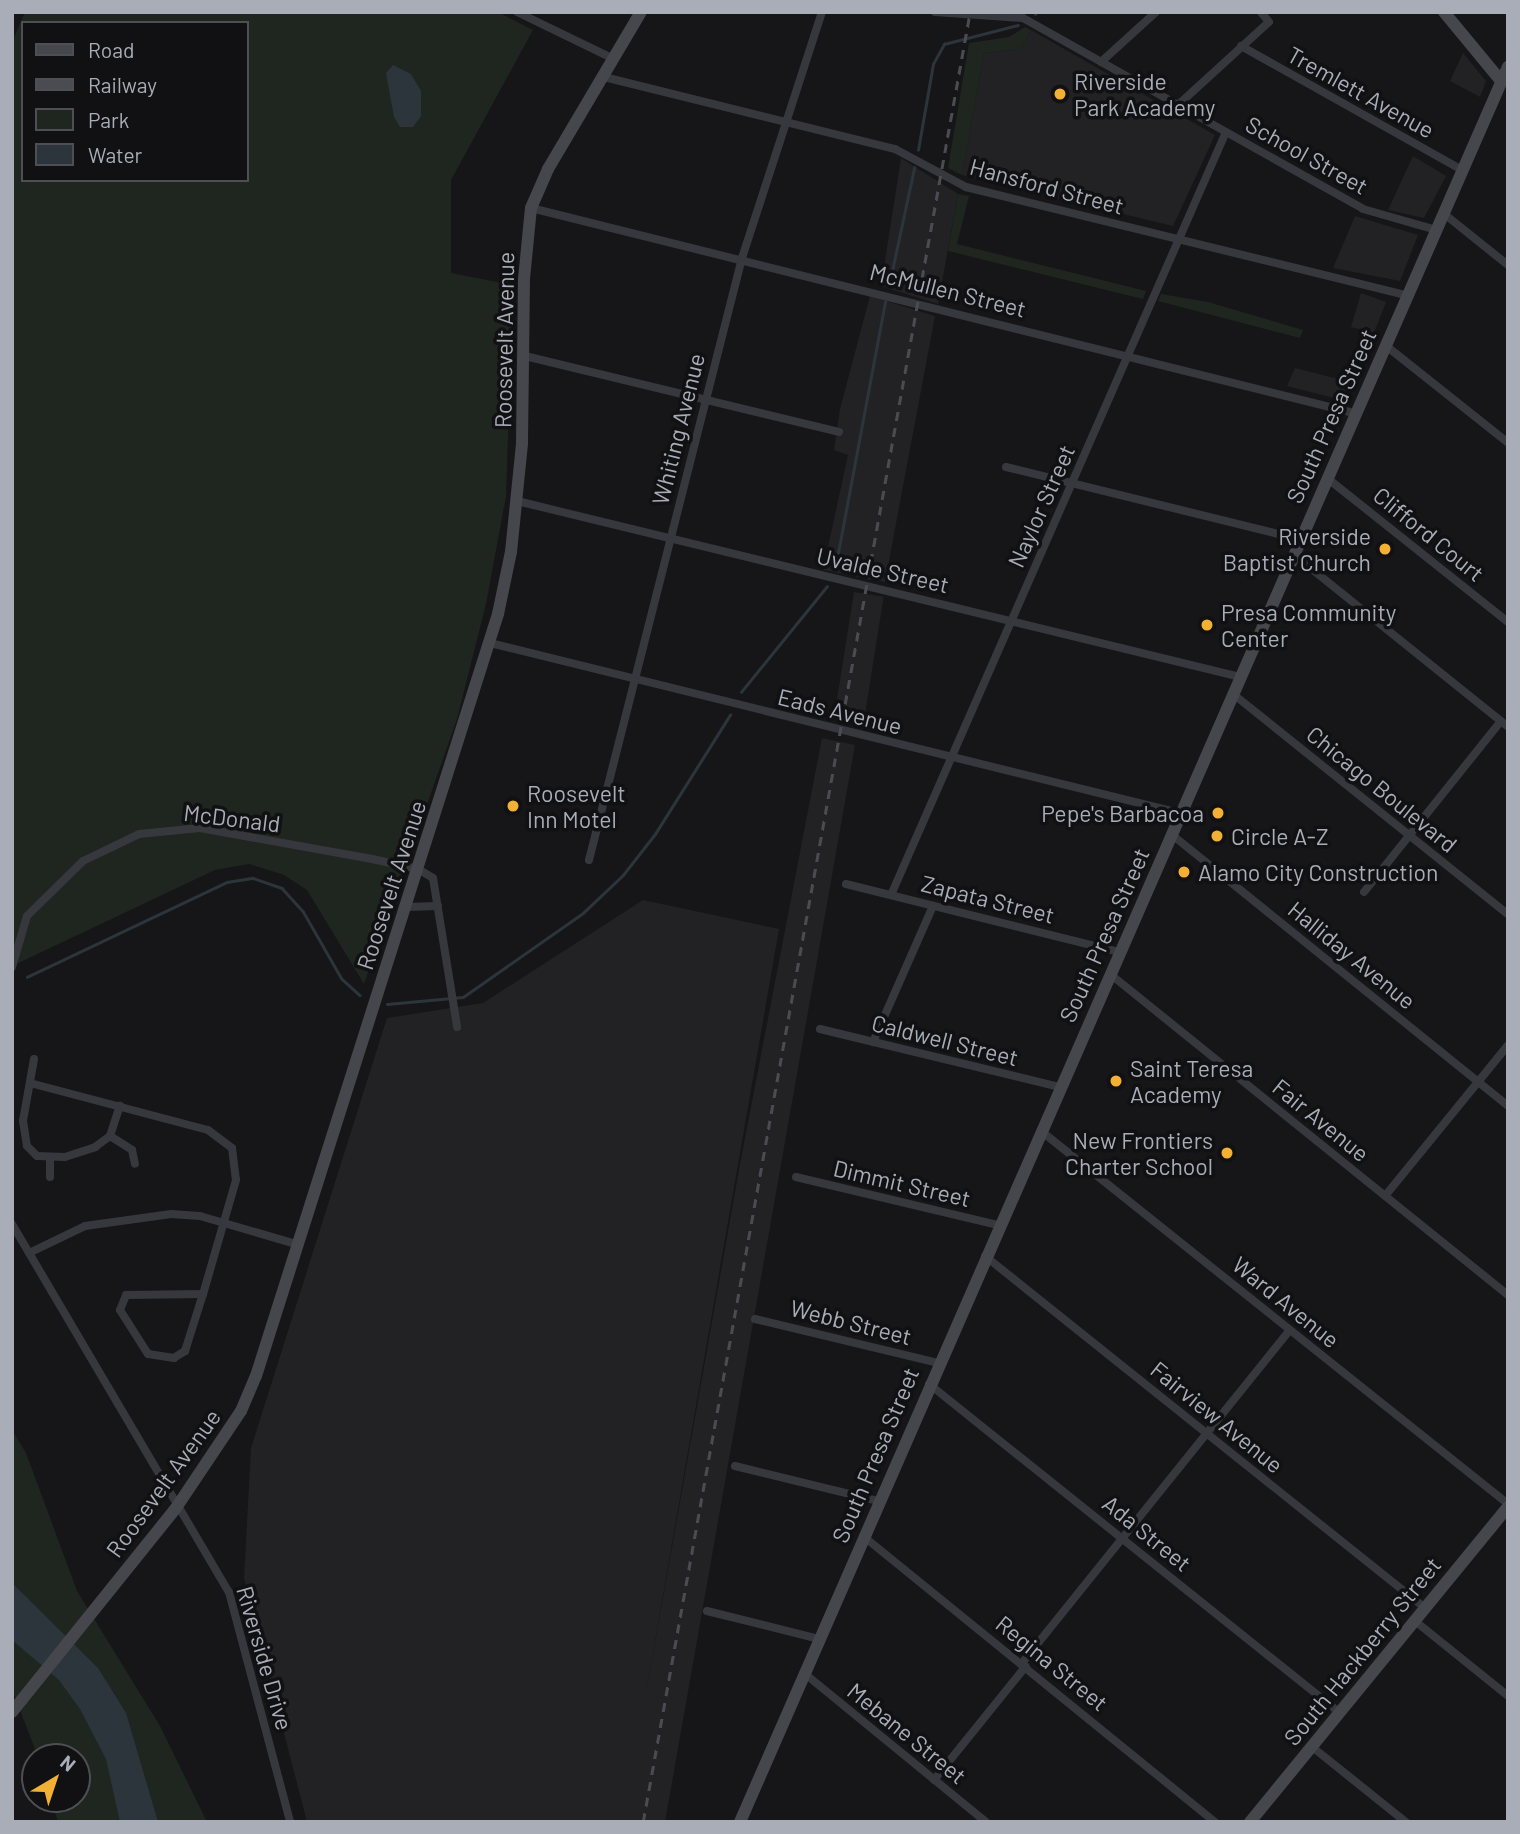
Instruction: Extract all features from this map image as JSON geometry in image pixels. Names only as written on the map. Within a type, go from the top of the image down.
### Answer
[{"type":"main road","name":"Roosevelt Avenue","points":[[16,1708],[176,1508],[241,1411],[299,1245],[490,643],[511,552],[517,501],[525,356],[524,279],[531,208],[548,169],[641,12]]},
{"type":"main road","points":[[1444,12],[1505,84]]},
{"type":"main road","name":"South Presa Street","points":[[740,1822],[998,1225],[1406,295],[1462,170],[1505,84],[1508,67]]},
{"type":"main road","name":"South Hackberry Street","points":[[1250,1822],[1508,1506]]},
{"type":"street","points":[[517,12],[614,59]]},
{"type":"street","name":"Whiting Avenue","points":[[589,860],[742,258],[822,12]]},
{"type":"street","name":"School Street","points":[[935,12],[953,17],[1015,15],[1376,215],[1436,230]]},
{"type":"street","points":[[1101,62],[1156,12]]},
{"type":"street","name":"Tremlett Avenue","points":[[1261,12],[1269,22],[1241,47],[1462,170]]},
{"type":"street","points":[[1178,105],[1241,47]]},
{"type":"street","name":"Hansford Street","points":[[604,77],[904,153],[965,187],[1406,295]]},
{"type":"street","name":"Naylor Street","points":[[891,895],[1226,132]]},
{"type":"street","name":"McMullen Street","points":[[531,208],[742,258],[1354,414]]},
{"type":"street","points":[[1443,213],[1508,265]]},
{"type":"street","points":[[1385,345],[1508,443]]},
{"type":"street","points":[[525,356],[839,432]]},
{"type":"street","points":[[1006,467],[1300,539]]},
{"type":"street","name":"Clifford Court","points":[[1326,478],[1508,622]]},
{"type":"street","name":"Uvalde Street","points":[[517,501],[1240,677]]},
{"type":"street","points":[[1293,554],[1505,722],[1364,892]]},
{"type":"street","name":"Eads Avenue","points":[[490,643],[1180,813]]},
{"type":"street","name":"Chicago Boulevard","points":[[1233,694],[1508,914]]},
{"type":"street","name":"McDonald","points":[[12,967],[27,916],[83,861],[139,834],[200,828],[418,869]]},
{"type":"street","name":"Halliday Avenue","points":[[1171,834],[1508,1106]]},
{"type":"street","points":[[418,869],[433,878],[457,1027]]},
{"type":"street","name":"Zapata Street","points":[[846,884],[1119,952]]},
{"type":"street","points":[[406,907],[438,906]]},
{"type":"street","points":[[873,1042],[933,906]]},
{"type":"street","name":"Fair Avenue","points":[[1110,974],[1508,1295]]},
{"type":"street","name":"Caldwell Street","points":[[820,1029],[1060,1087]]},
{"type":"street","points":[[1385,1196],[1508,1045]]},
{"type":"street","points":[[34,1059],[24,1138],[33,1154],[50,1159],[85,1152],[110,1136],[120,1106]]},
{"type":"street","points":[[30,1083],[208,1130],[225,1140],[238,1170],[203,1294],[185,1351],[174,1358],[148,1354],[120,1310],[123,1296],[135,1293],[203,1294]]},
{"type":"street","name":"Ward Avenue","points":[[1041,1131],[1508,1506]]},
{"type":"street","points":[[110,1136],[132,1150],[135,1164]]},
{"type":"street","points":[[50,1159],[50,1177]]},
{"type":"street","name":"Dimmit Street","points":[[796,1177],[998,1225]]},
{"type":"street","points":[[29,1253],[58,1236],[113,1219],[171,1214],[223,1223],[299,1245]]},
{"type":"street","name":"Riverside Drive","points":[[12,1224],[234,1604],[290,1822]]},
{"type":"street","name":"Fairview Avenue","points":[[985,1256],[1425,1608]]},
{"type":"street","name":"Webb Street","points":[[755,1319],[938,1363]]},
{"type":"street","points":[[934,1780],[1122,1538],[1290,1330]]},
{"type":"street","name":"Ada Street","points":[[929,1384],[1340,1713]]},
{"type":"street","points":[[735,1466],[879,1501]]},
{"type":"street","name":"Regina Street","points":[[863,1536],[1215,1822]]},
{"type":"street","points":[[707,1611],[819,1639]]},
{"type":"street","points":[[1415,1621],[1508,1696]]},
{"type":"street","name":"Mebane Street","points":[[804,1673],[986,1822]]},
{"type":"street","points":[[1311,1746],[1406,1822]]},
{"type":"shaded area","name":"Riverside Park Academy","points":[[1031,30],[1215,135],[1173,226],[962,175],[984,53],[1020,49]]},
{"type":"shaded area","points":[[1463,53],[1486,81],[1480,97],[1450,81]]},
{"type":"shaded area","points":[[1413,156],[1446,176],[1424,218],[1388,210]]},
{"type":"shaded area","points":[[901,158],[958,194],[938,304],[881,286]]},
{"type":"shaded area","points":[[1355,216],[1418,235],[1400,281],[1333,268]]},
{"type":"shaded area","points":[[1361,293],[1386,302],[1374,333],[1351,327]]},
{"type":"shaded area","points":[[870,296],[935,316],[885,582],[823,570],[848,455],[834,450],[840,409]]},
{"type":"shaded area","points":[[1295,368],[1354,383],[1342,400],[1287,386]]},
{"type":"shaded area","points":[[854,592],[884,597],[864,722],[834,717]]},
{"type":"shaded area","points":[[822,738],[855,745],[665,1822],[307,1822],[244,1578],[251,1448],[387,1018],[483,1003],[643,900],[779,929],[642,1716],[740,1164]]},
{"type":"green space","points":[[25,12],[498,12],[533,30],[451,180],[451,273],[513,285],[506,496],[486,604],[457,719],[364,984],[307,890],[284,875],[249,864],[215,870],[12,966],[12,42],[21,21],[21,182],[248,182],[248,21],[21,21]]},
{"type":"green space","points":[[1025,27],[1031,30],[1020,49],[984,53],[962,175],[948,168],[969,43],[1009,37]]},
{"type":"green space","points":[[958,194],[969,196],[957,244],[1146,291],[1143,299],[948,251]]},
{"type":"green space","points":[[1161,294],[1208,302],[1303,330],[1300,338],[1158,301]]},
{"type":"green space","points":[[12,1430],[26,1453],[77,1591],[160,1726],[207,1822],[58,1822],[55,1813],[91,1813],[91,1743],[33,1743],[12,1689]]},
{"type":"water","points":[[393,65],[411,74],[421,91],[421,116],[413,127],[400,127],[394,117],[386,73]]},
{"type":"water","points":[[12,1583],[98,1668],[126,1713],[158,1822],[120,1822],[106,1759],[80,1709],[59,1680],[12,1640]]},
{"type":"waterway","points":[[918,150],[933,64],[944,44],[1018,25]]},
{"type":"waterway","points":[[889,285],[914,168]]},
{"type":"waterway","points":[[835,569],[885,302]]},
{"type":"waterway","points":[[741,692],[827,586]]},
{"type":"waterway","points":[[387,1004],[463,997],[583,913],[623,875],[655,834],[730,715]]},
{"type":"waterway","points":[[27,977],[227,882],[253,878],[282,888],[303,911],[342,979],[360,995]]},
{"type":"railway","points":[[643,1822],[970,12]]},
{"type":"place","name":"Riverside Park Academy","points":[[1060,94]]},
{"type":"place","name":"Riverside Baptist Church","points":[[1385,549]]},
{"type":"place","name":"Presa Community Center","points":[[1207,625]]},
{"type":"place","name":"Roosevelt Inn Motel","points":[[513,806]]},
{"type":"place","name":"Pepe's Barbacoa","points":[[1218,813]]},
{"type":"place","name":"Circle A-Z","points":[[1217,836]]},
{"type":"place","name":"Alamo City Construction","points":[[1184,872]]},
{"type":"place","name":"Saint Teresa Academy","points":[[1116,1081]]},
{"type":"place","name":"New Frontiers Charter School","points":[[1227,1153]]}]
